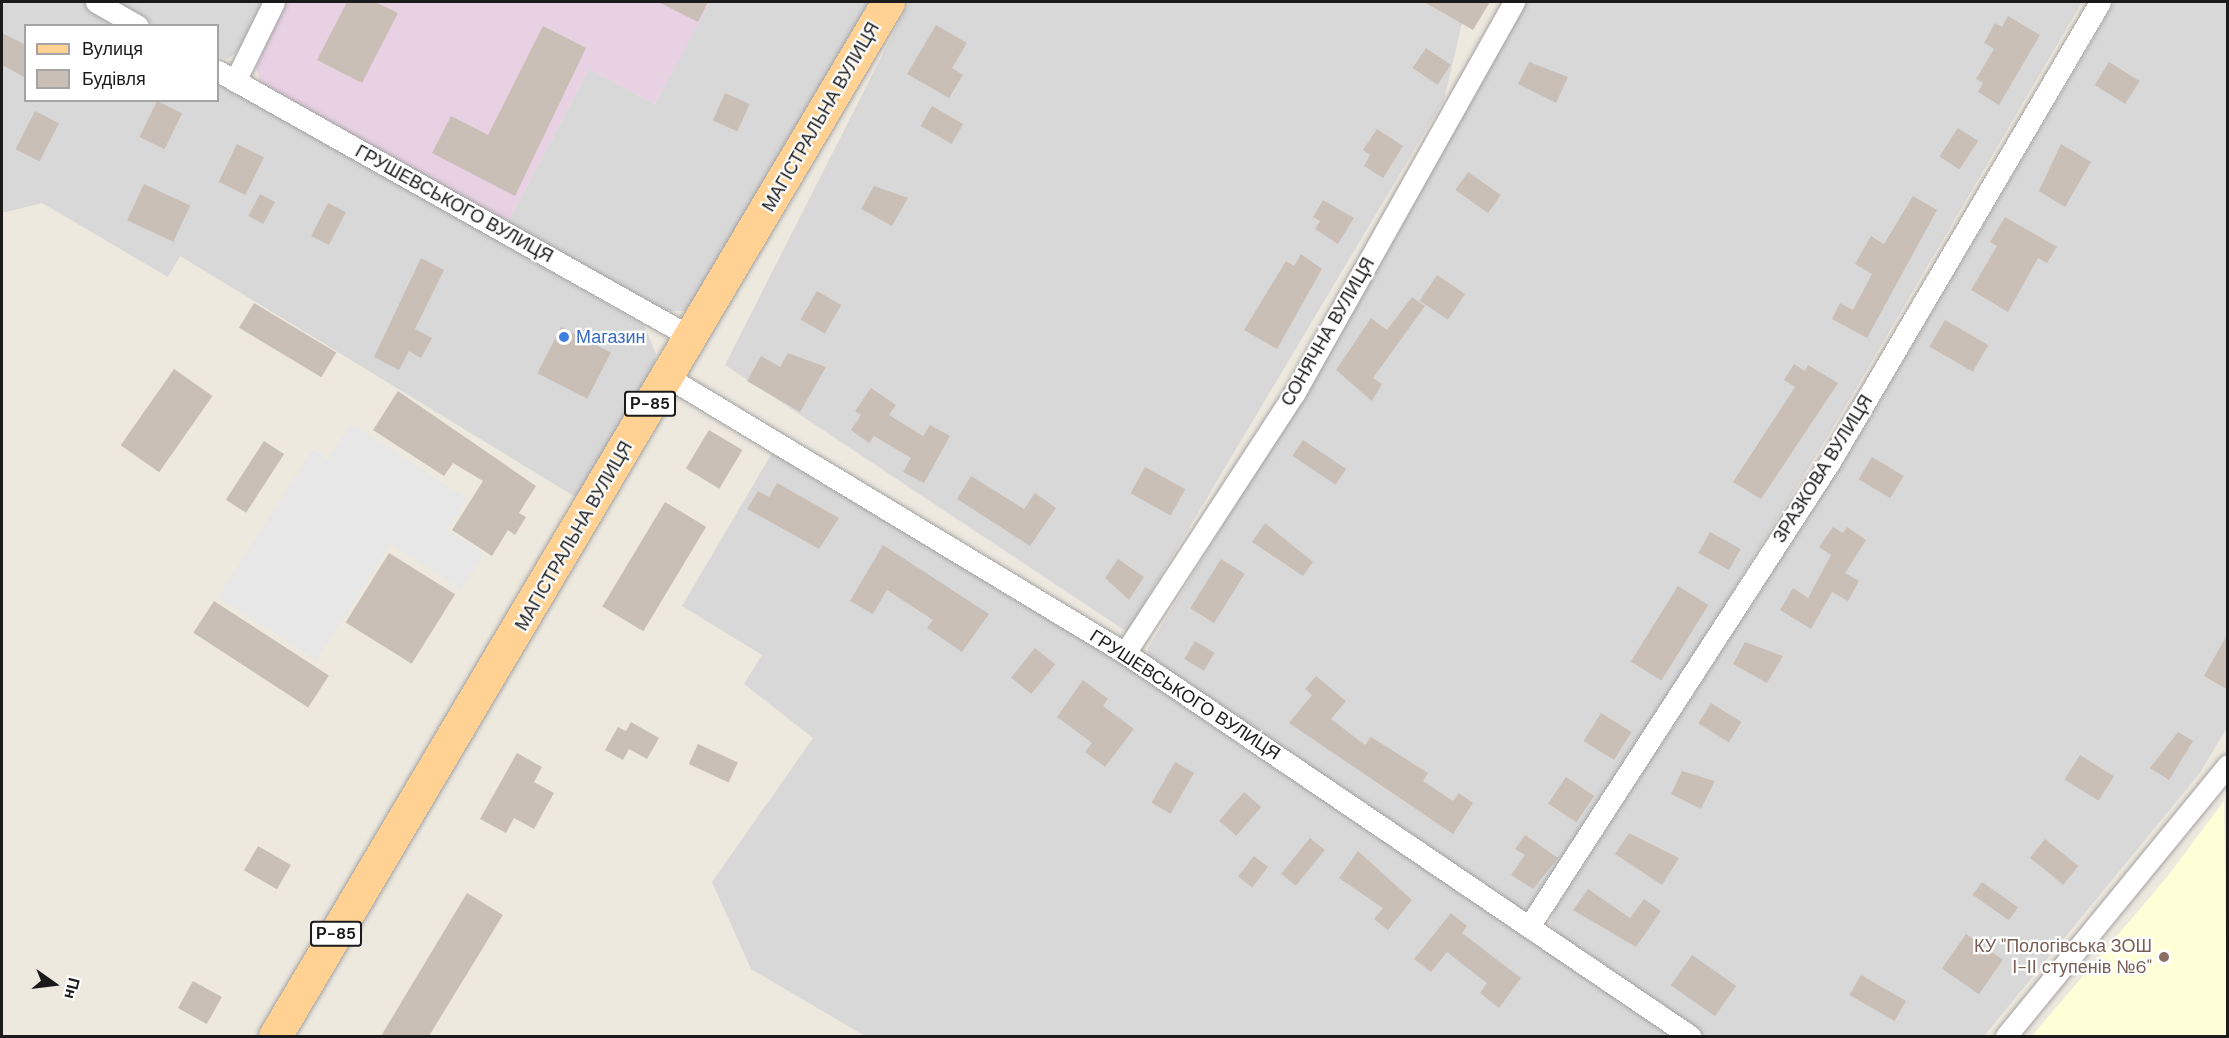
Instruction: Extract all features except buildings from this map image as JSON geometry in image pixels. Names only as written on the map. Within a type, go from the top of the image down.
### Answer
[{"type":"main road","name":"МАГІСТРАЛЬНА ВУЛИЦЯ","points":[[275,1036],[888,2]]},
{"type":"street","points":[[96,2],[134,24]]},
{"type":"street","points":[[226,76],[274,2]]},
{"type":"street","name":"СОНЯЧНА ВУЛИЦЯ","points":[[1125,653],[1294,394],[1514,2]]},
{"type":"street","name":"ЗРАЗКОВА ВУЛИЦЯ","points":[[1530,925],[1831,460],[2100,2]]},
{"type":"street","name":"ГРУШЕВСЬКОГО ВУЛИЦЯ","points":[[226,76],[691,337]]},
{"type":"street","name":"ГРУШЕВСЬКОГО ВУЛИЦЯ","points":[[666,376],[1125,653],[1530,925],[1690,1036]]},
{"type":"street","points":[[2006,1036],[2228,765]]},
{"type":"shaded area","points":[[2,2],[83,2],[123,24],[24,24],[24,102],[219,102],[219,80],[644,325],[656,354],[647,389],[582,501],[180,256],[168,277],[42,203],[2,213]]},
{"type":"shaded area","points":[[111,2],[266,2],[245,45],[228,59],[219,57],[219,24],[151,24]]},
{"type":"shaded area","points":[[285,2],[710,2],[655,104],[589,69],[507,224],[262,86],[256,67]]},
{"type":"shaded area","points":[[709,2],[873,2],[704,296],[685,311],[662,311],[507,224],[589,69],[655,104]]},
{"type":"shaded area","points":[[909,2],[1467,2],[1444,100],[1127,632],[725,365]]},
{"type":"shaded area","points":[[1527,2],[2082,2],[1827,438],[1541,903],[1521,914],[1148,662],[1148,648],[1359,302]]},
{"type":"shaded area","points":[[2115,2],[2227,2],[2228,726],[2199,774],[1984,1036],[1704,1036],[1561,938],[1550,924],[1555,909],[1839,470]]},
{"type":"shaded area","points":[[351,424],[468,499],[447,530],[484,554],[461,589],[391,544],[316,660],[218,597],[313,449],[328,459]]},
{"type":"shaded area","points":[[772,453],[1121,660],[1683,1036],[865,1036],[751,969],[712,882],[813,738],[744,684],[762,655],[682,606]]},
{"type":"shaded area","name":"КУ \"Пологівська ЗОШ І-ІІ ступенів №6\"","points":[[2224,801],[2227,1036],[2032,1036],[2167,877]]},
{"type":"place","name":"Магазин","points":[[564,337]]},
{"type":"place","name":"КУ \"Пологівська ЗОШ І-ІІ ступенів №6\"","points":[[2164,957]]}]
